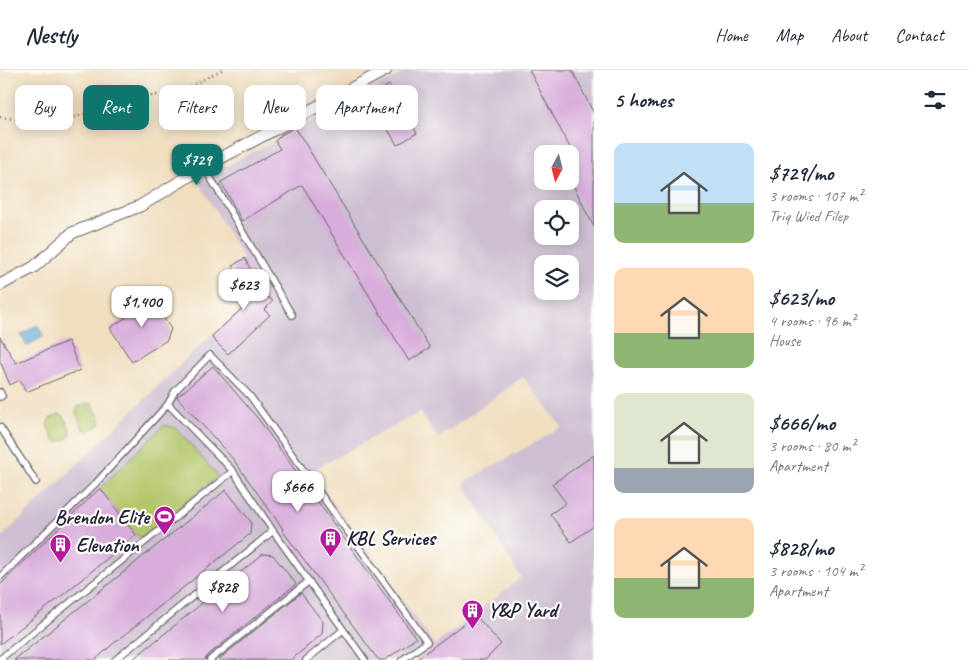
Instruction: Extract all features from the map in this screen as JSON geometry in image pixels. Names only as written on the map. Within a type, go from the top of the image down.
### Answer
[{"type":"street","points":[[0,285],[34,267],[72,233],[140,206],[204,167],[386,70]]},
{"type":"lane","points":[[204,167],[292,315]]},
{"type":"lane","points":[[0,577],[96,483],[168,404],[175,391],[210,355],[250,396],[428,642],[402,660]]},
{"type":"lane","points":[[0,392],[2,396],[0,397]]},
{"type":"lane","points":[[168,404],[233,471],[273,531],[365,660]]},
{"type":"lane","points":[[0,427],[36,482]]},
{"type":"lane","points":[[0,659],[233,471]]},
{"type":"lane","points":[[114,660],[273,531]]},
{"type":"lane","points":[[210,660],[309,581]]},
{"type":"lane","points":[[306,660],[343,630]]},
{"type":"path","points":[[0,118],[28,121],[62,121],[127,101],[183,90],[222,70]]},
{"type":"shaded area","points":[[409,70],[594,70],[594,660],[417,660],[433,647],[412,660],[0,660],[0,539],[207,339],[254,305],[245,261],[198,181],[295,130],[306,130],[306,124],[316,119],[316,130],[418,130],[418,85],[380,85]],"holes":[[[523,377],[562,427],[463,483],[521,578],[435,645],[311,471],[420,412],[438,438]]]},
{"type":"green space","points":[[88,403],[93,405],[101,421],[99,426],[88,431],[83,429],[76,413],[78,407]]},
{"type":"green space","points":[[59,414],[64,416],[71,432],[69,438],[59,442],[54,440],[47,425],[49,419]]},
{"type":"green space","points":[[164,425],[176,428],[218,476],[142,538],[136,535],[100,488]]},
{"type":"water","points":[[37,325],[44,336],[27,346],[21,335]]},
{"type":"building","points":[[529,70],[572,70],[594,114],[594,227],[576,190],[579,190],[579,145],[569,145]]},
{"type":"building","points":[[290,130],[297,130],[430,348],[409,361],[302,185],[242,221],[221,182],[280,149],[275,141]]},
{"type":"building","points":[[388,130],[415,130],[417,133],[397,145]]},
{"type":"building","points":[[245,258],[261,291],[266,292],[266,296],[273,301],[264,310],[270,315],[228,354],[211,337],[247,304],[232,266]]},
{"type":"building","points":[[146,291],[171,329],[167,340],[132,362],[110,328],[131,314],[125,307]]},
{"type":"building","points":[[0,337],[16,363],[68,341],[80,370],[26,392],[20,380],[10,385],[0,361]]},
{"type":"building","points":[[213,366],[259,420],[416,638],[385,660],[379,660],[374,654],[282,530],[233,459],[177,397]]},
{"type":"building","points":[[594,455],[594,526],[571,542],[550,514],[566,503],[552,484]]},
{"type":"building","points":[[100,488],[136,535],[0,644],[0,585]]},
{"type":"building","points":[[226,490],[251,522],[250,534],[95,660],[14,660]]},
{"type":"building","points":[[263,554],[273,555],[296,584],[207,656],[205,660],[132,660]]},
{"type":"building","points":[[301,593],[323,622],[322,634],[291,660],[218,660]]},
{"type":"building","name":"Y&P Yard","points":[[475,615],[501,644],[485,660],[416,660]]},
{"type":"place","name":"Brendon Elite","points":[[165,536]]},
{"type":"place","name":"KBL Services","points":[[330,557]]},
{"type":"place","name":"Elevation","points":[[60,564]]},
{"type":"place","name":"Y&P Yard","points":[[472,629]]}]
